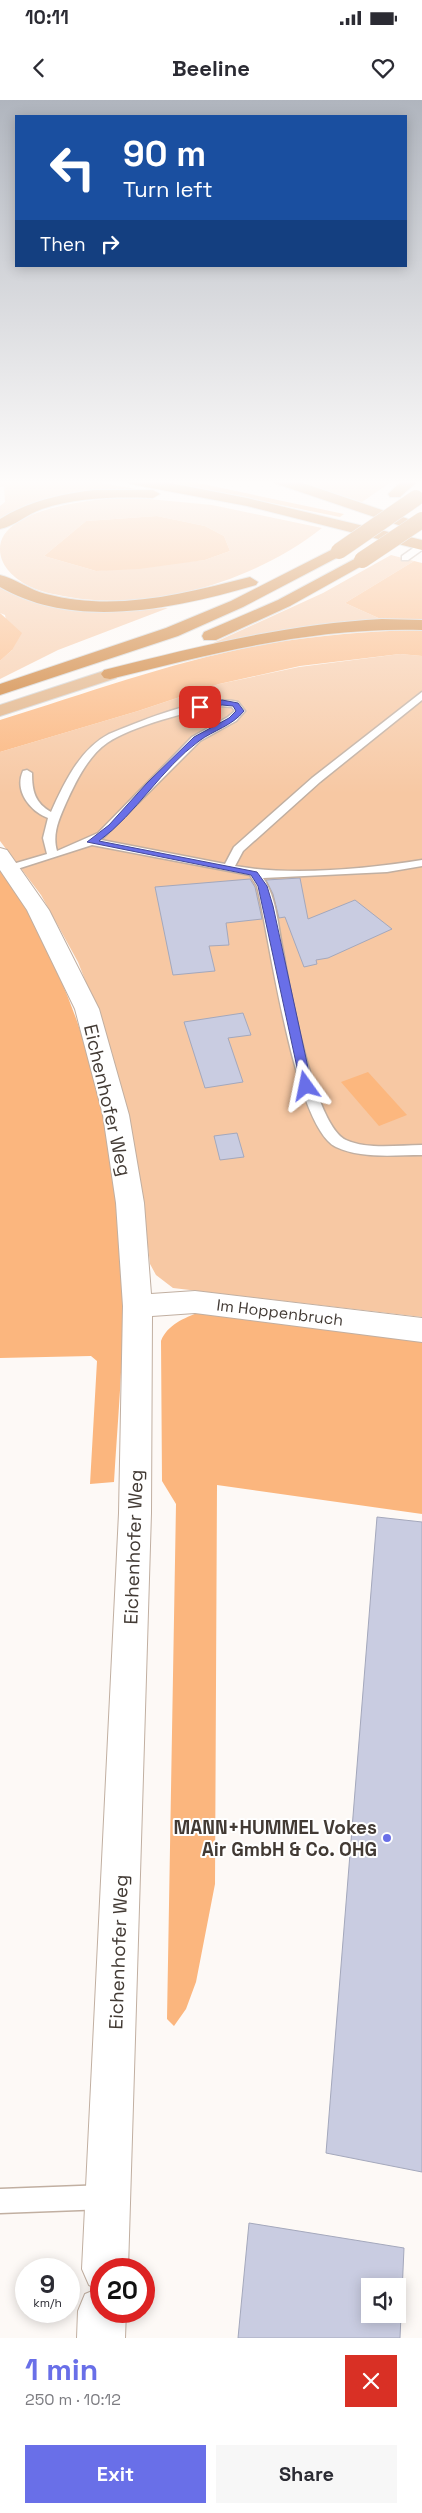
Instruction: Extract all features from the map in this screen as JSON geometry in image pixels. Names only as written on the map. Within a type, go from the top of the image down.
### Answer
[{"type":"highway","points":[[10,584],[49,600],[90,606],[117,607],[183,600],[241,584]]},
{"type":"highway","points":[[148,621],[244,584]]},
{"type":"highway","points":[[0,690],[172,632],[276,584]]},
{"type":"highway","points":[[110,674],[242,623],[320,584]]},
{"type":"highway","points":[[110,674],[257,639],[330,628],[381,624],[422,625]]},
{"type":"highway","points":[[0,685],[82,645]]},
{"type":"main road","points":[[0,711],[110,674]]},
{"type":"street","name":"Eichenhofer Weg","points":[[5,861],[38,910],[87,1009],[116,1115],[130,1203],[138,1306],[135,1513],[106,2258]]},
{"type":"street","name":"Im Hoppenbruch","points":[[138,1306],[195,1302],[422,1330]]},
{"type":"street","points":[[101,2338],[102,2323]]},
{"type":"lane","points":[[228,868],[238,849],[324,774],[422,695]]},
{"type":"lane","points":[[5,861],[53,855],[92,842],[112,827],[150,785],[196,739],[232,719],[240,711],[235,704],[222,702],[200,707],[102,741],[81,764],[55,817],[49,836],[53,855]]},
{"type":"lane","points":[[27,773],[26,793],[30,800],[46,814],[55,817]]},
{"type":"lane","points":[[92,842],[254,873],[288,876],[387,870],[422,862]]},
{"type":"lane","points":[[254,873],[263,886],[268,906],[306,1086],[328,1135],[338,1143],[354,1147],[422,1150]]},
{"type":"lane","points":[[0,2201],[109,2197]]},
{"type":"shaded area","points":[[26,584],[213,584],[168,596],[135,600],[101,601],[69,597]]},
{"type":"shaded area","points":[[338,584],[375,584],[345,603],[385,621],[209,645]]},
{"type":"shaded area","points":[[375,584],[422,584],[422,622],[385,621],[345,603]]},
{"type":"shaded area","points":[[0,586],[111,611],[168,608],[58,650],[0,679],[0,661],[12,650],[5,615],[0,613]]},
{"type":"shaded area","points":[[0,613],[22,633],[12,650],[0,661]]},
{"type":"shaded area","points":[[422,630],[422,656],[400,654],[300,666],[219,684],[138,711],[0,752],[0,720],[166,668],[233,651],[305,638],[383,631]]},
{"type":"shaded area","points":[[400,654],[422,656],[422,1317],[173,1288],[156,1275],[150,1264],[141,1186],[130,1127],[112,1053],[96,1008],[78,962],[41,895],[0,841],[0,752],[138,711],[219,684],[299,667]]},
{"type":"shaded area","points":[[0,869],[25,908],[60,978],[87,1052],[98,1090],[106,1129],[118,1207],[123,1286],[122,1360],[114,1482],[90,1484],[97,1361],[91,1356],[0,1358]]},
{"type":"shaded area","points":[[368,1072],[407,1115],[379,1126],[341,1082]]},
{"type":"shaded area","points":[[200,1312],[422,1341],[422,1514],[217,1485],[215,1884],[196,1982],[186,2009],[174,2026],[167,2019],[176,1504],[162,1481],[161,1341],[172,1326]]},
{"type":"building","points":[[300,878],[308,919],[355,900],[392,929],[328,958],[316,960],[317,964],[304,967],[285,917],[279,918],[273,894],[266,880]]},
{"type":"building","points":[[250,879],[255,887],[262,919],[226,923],[229,945],[209,946],[215,971],[173,975],[155,887]]},
{"type":"building","points":[[243,1013],[251,1035],[228,1038],[243,1082],[205,1088],[184,1022]]},
{"type":"building","points":[[237,1133],[244,1157],[220,1160],[214,1136]]},
{"type":"building","name":"MANN+HUMMEL Vokes Air GmbH & Co. OHG","points":[[377,1517],[422,1522],[422,2172],[326,2153]]},
{"type":"building","points":[[249,2223],[404,2248],[403,2278],[361,2278],[361,2323],[401,2323],[400,2338],[238,2338]]},
{"type":"place","name":"MANN+HUMMEL Vokes Air GmbH & Co. OHG","points":[[387,1838]]},
{"type":"route","points":[[200,707],[222,702],[235,704],[240,711],[232,719],[196,739],[150,785],[112,827],[92,842],[110,847],[254,873],[263,886],[268,906],[306,1086]]}]
